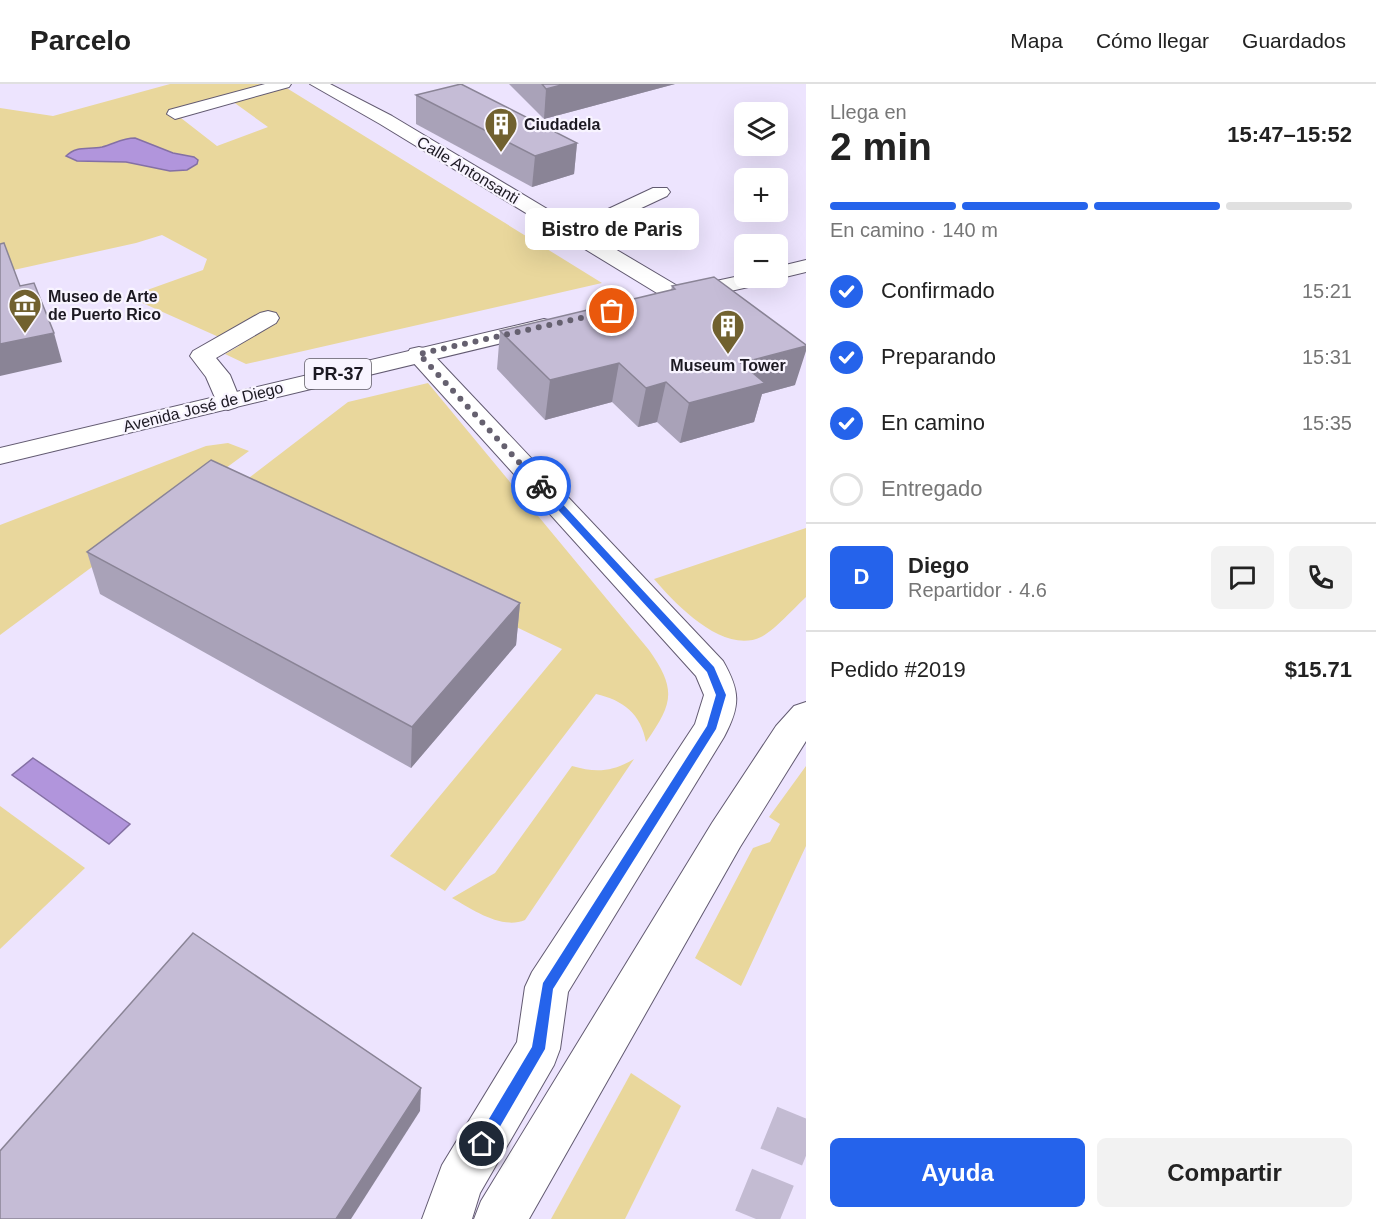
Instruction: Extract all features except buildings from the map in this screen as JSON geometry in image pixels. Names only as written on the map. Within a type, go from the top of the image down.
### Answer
[{"type":"main road","points":[[175,114],[283,84]]},
{"type":"main road","name":"Calle Antonsanti","points":[[318,84],[386,120],[678,296]]},
{"type":"main road","points":[[572,233],[660,192]]},
{"type":"main road","points":[[788,270],[806,266]]},
{"type":"main road","points":[[643,304],[734,283]]},
{"type":"main road","points":[[228,402],[218,375],[202,357],[268,318]]},
{"type":"main road","name":"Avenida José de Diego","points":[[0,456],[419,354],[565,321]]},
{"type":"main road","points":[[419,354],[711,670],[721,695],[712,727],[547,987],[538,1049],[459,1182],[447,1219]]},
{"type":"main road","points":[[499,1219],[726,835],[789,736],[806,716]]},
{"type":"shaded area","points":[[170,84],[266,84],[172,111],[217,146],[268,127],[232,101],[285,87],[602,283],[246,364],[225,354],[239,346],[138,301],[136,294],[203,270],[207,259],[162,235],[136,243],[0,273],[0,108],[53,116]]},
{"type":"shaded area","points":[[135,138],[173,153],[194,157],[198,160],[197,164],[187,170],[170,171],[126,162],[77,161],[66,156],[79,149],[102,147]]},
{"type":"shaded area","points":[[428,383],[649,650],[664,676],[668,696],[662,717],[646,742],[640,724],[629,710],[614,700],[596,694],[445,891],[390,856],[562,649],[233,490],[348,402]]},
{"type":"shaded area","points":[[228,443],[249,451],[0,635],[0,525],[206,446]]},
{"type":"shaded area","points":[[806,528],[806,597],[761,637],[747,641],[732,639],[717,633],[688,614],[654,579]]},
{"type":"shaded area","points":[[33,758],[130,824],[109,844],[12,775]]},
{"type":"shaded area","points":[[634,759],[525,920],[506,922],[487,917],[452,898],[495,873],[572,766],[589,770],[604,770],[618,767]]},
{"type":"shaded area","points":[[806,766],[806,846],[741,986],[695,958],[753,848],[770,842],[780,824],[769,817]]},
{"type":"shaded area","points":[[0,806],[85,868],[0,949]]},
{"type":"shaded area","points":[[631,1073],[681,1106],[625,1219],[551,1219]]},
{"type":"tunnel","points":[[756,1219],[806,1096]]},
{"type":"way so far","points":[[541,486],[419,354],[612,311]]},
{"type":"place","name":"Ciudadela","points":[[501,153]]},
{"type":"place","name":"Bistro de Paris","points":[[612,311]]},
{"type":"place","name":"Museo de Arte de Puerto Rico","points":[[25,334]]},
{"type":"place","name":"Museum Tower","points":[[728,355]]},
{"type":"route","points":[[482,1144],[538,1049],[547,987],[712,727],[721,695],[711,670],[541,486]]}]
